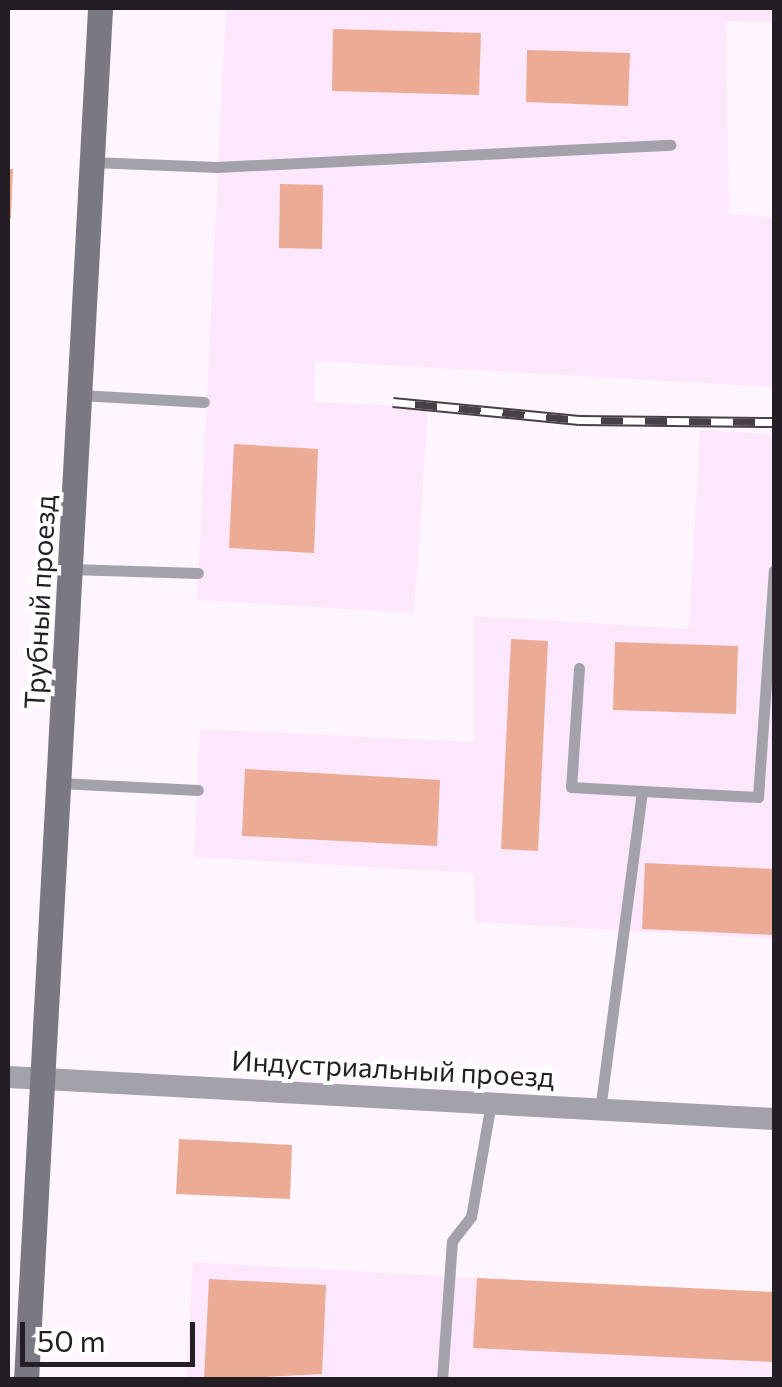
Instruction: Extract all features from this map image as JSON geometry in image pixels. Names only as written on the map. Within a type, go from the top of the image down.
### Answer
[{"type":"street","name":"Трубный проезд","points":[[26,1380],[100,8]]},
{"type":"street","name":"Индустриальный проезд","points":[[8,1077],[774,1119]]},
{"type":"lane","points":[[92,162],[217,167],[670,145]]},
{"type":"lane","points":[[80,395],[204,402]]},
{"type":"lane","points":[[71,569],[198,573]]},
{"type":"lane","points":[[579,668],[571,787],[758,797],[774,571]]},
{"type":"lane","points":[[60,784],[198,790]]},
{"type":"lane","points":[[600,1109],[642,790]]},
{"type":"lane","points":[[442,1380],[452,1242],[470,1218],[491,1102]]},
{"type":"shaded area","points":[[226,8],[774,8],[774,23],[726,21],[729,214],[774,217],[774,387],[315,361],[314,402],[428,407],[414,613],[197,600]]},
{"type":"shaded area","points":[[700,430],[774,434],[774,939],[475,922],[474,873],[194,857],[200,729],[474,742],[474,616],[689,629]]},
{"type":"shaded area","points":[[193,1262],[774,1295],[774,1379],[186,1380]]},
{"type":"building","points":[[333,29],[481,33],[479,95],[332,91]]},
{"type":"building","points":[[527,50],[630,53],[628,106],[526,102]]},
{"type":"building","points":[[8,169],[13,169],[11,218],[8,218]]},
{"type":"building","points":[[280,184],[323,185],[322,249],[279,248]]},
{"type":"building","points":[[234,444],[318,449],[314,553],[229,548]]},
{"type":"building","points":[[511,639],[548,641],[538,851],[501,849]]},
{"type":"building","points":[[615,642],[738,646],[736,714],[613,710]]},
{"type":"building","points":[[245,769],[440,780],[437,846],[242,836]]},
{"type":"building","points":[[645,863],[774,869],[774,935],[642,929]]},
{"type":"building","points":[[179,1139],[292,1145],[290,1199],[176,1194]]},
{"type":"building","points":[[477,1278],[774,1292],[774,1362],[473,1348]]},
{"type":"building","points":[[209,1279],[326,1285],[322,1374],[204,1380]]},
{"type":"railway","points":[[393,402],[579,420],[774,422]]}]
